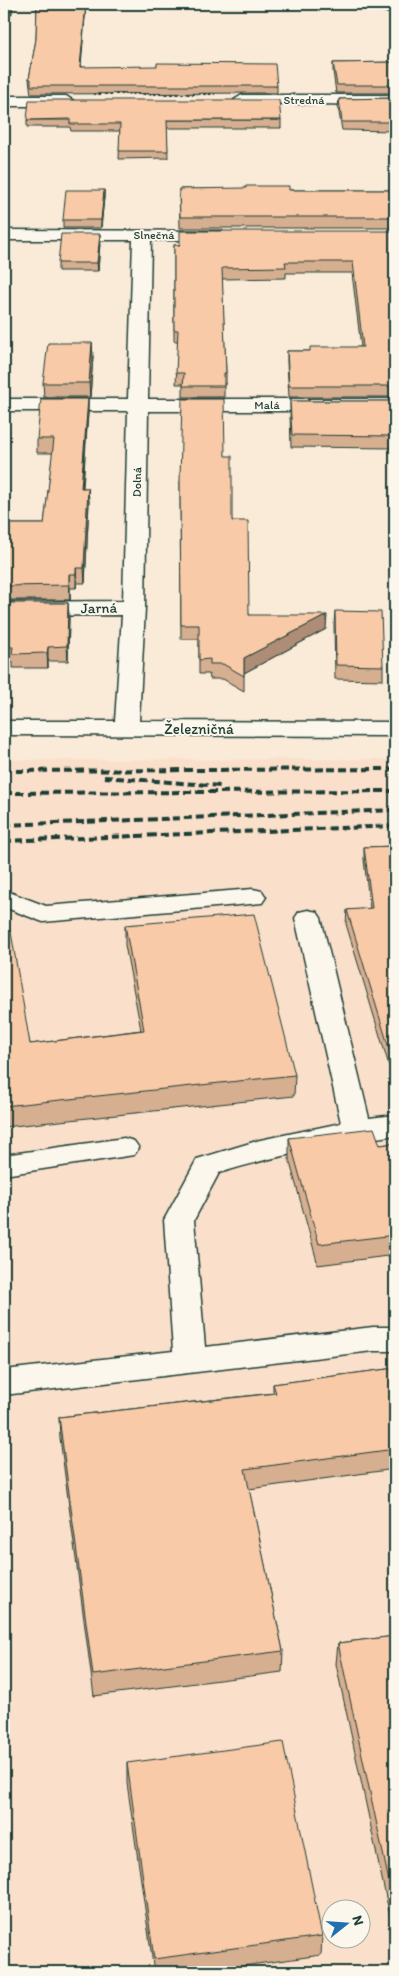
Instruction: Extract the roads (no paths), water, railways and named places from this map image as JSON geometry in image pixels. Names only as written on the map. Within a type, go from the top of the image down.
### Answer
[{"type":"street","points":[[4,13],[5,4]]},
{"type":"street","points":[[4,101],[87,97]]},
{"type":"street","name":"Stredná","points":[[224,97],[395,100]]},
{"type":"street","name":"Slnečná","points":[[4,235],[230,235]]},
{"type":"street","name":"Dolná","points":[[126,728],[134,608],[141,245],[143,235]]},
{"type":"street","name":"Malá","points":[[4,405],[395,405]]},
{"type":"street","name":"Jarná","points":[[4,609],[134,608]]},
{"type":"street","name":"Železničná","points":[[4,728],[395,729]]},
{"type":"street","points":[[4,898],[43,914],[252,897]]},
{"type":"street","points":[[308,918],[357,1130]]},
{"type":"street","points":[[190,1360],[179,1220],[208,1166],[260,1150],[357,1130],[395,1125]]},
{"type":"street","points":[[4,1165],[124,1148]]},
{"type":"street","points":[[4,1383],[373,1339],[395,1339]]},
{"type":"railway","points":[[4,771],[395,769]]},
{"type":"railway","points":[[104,777],[221,786]]},
{"type":"railway","points":[[4,793],[395,791]]},
{"type":"railway","points":[[4,825],[395,810]]},
{"type":"railway","points":[[4,841],[395,826]]}]
